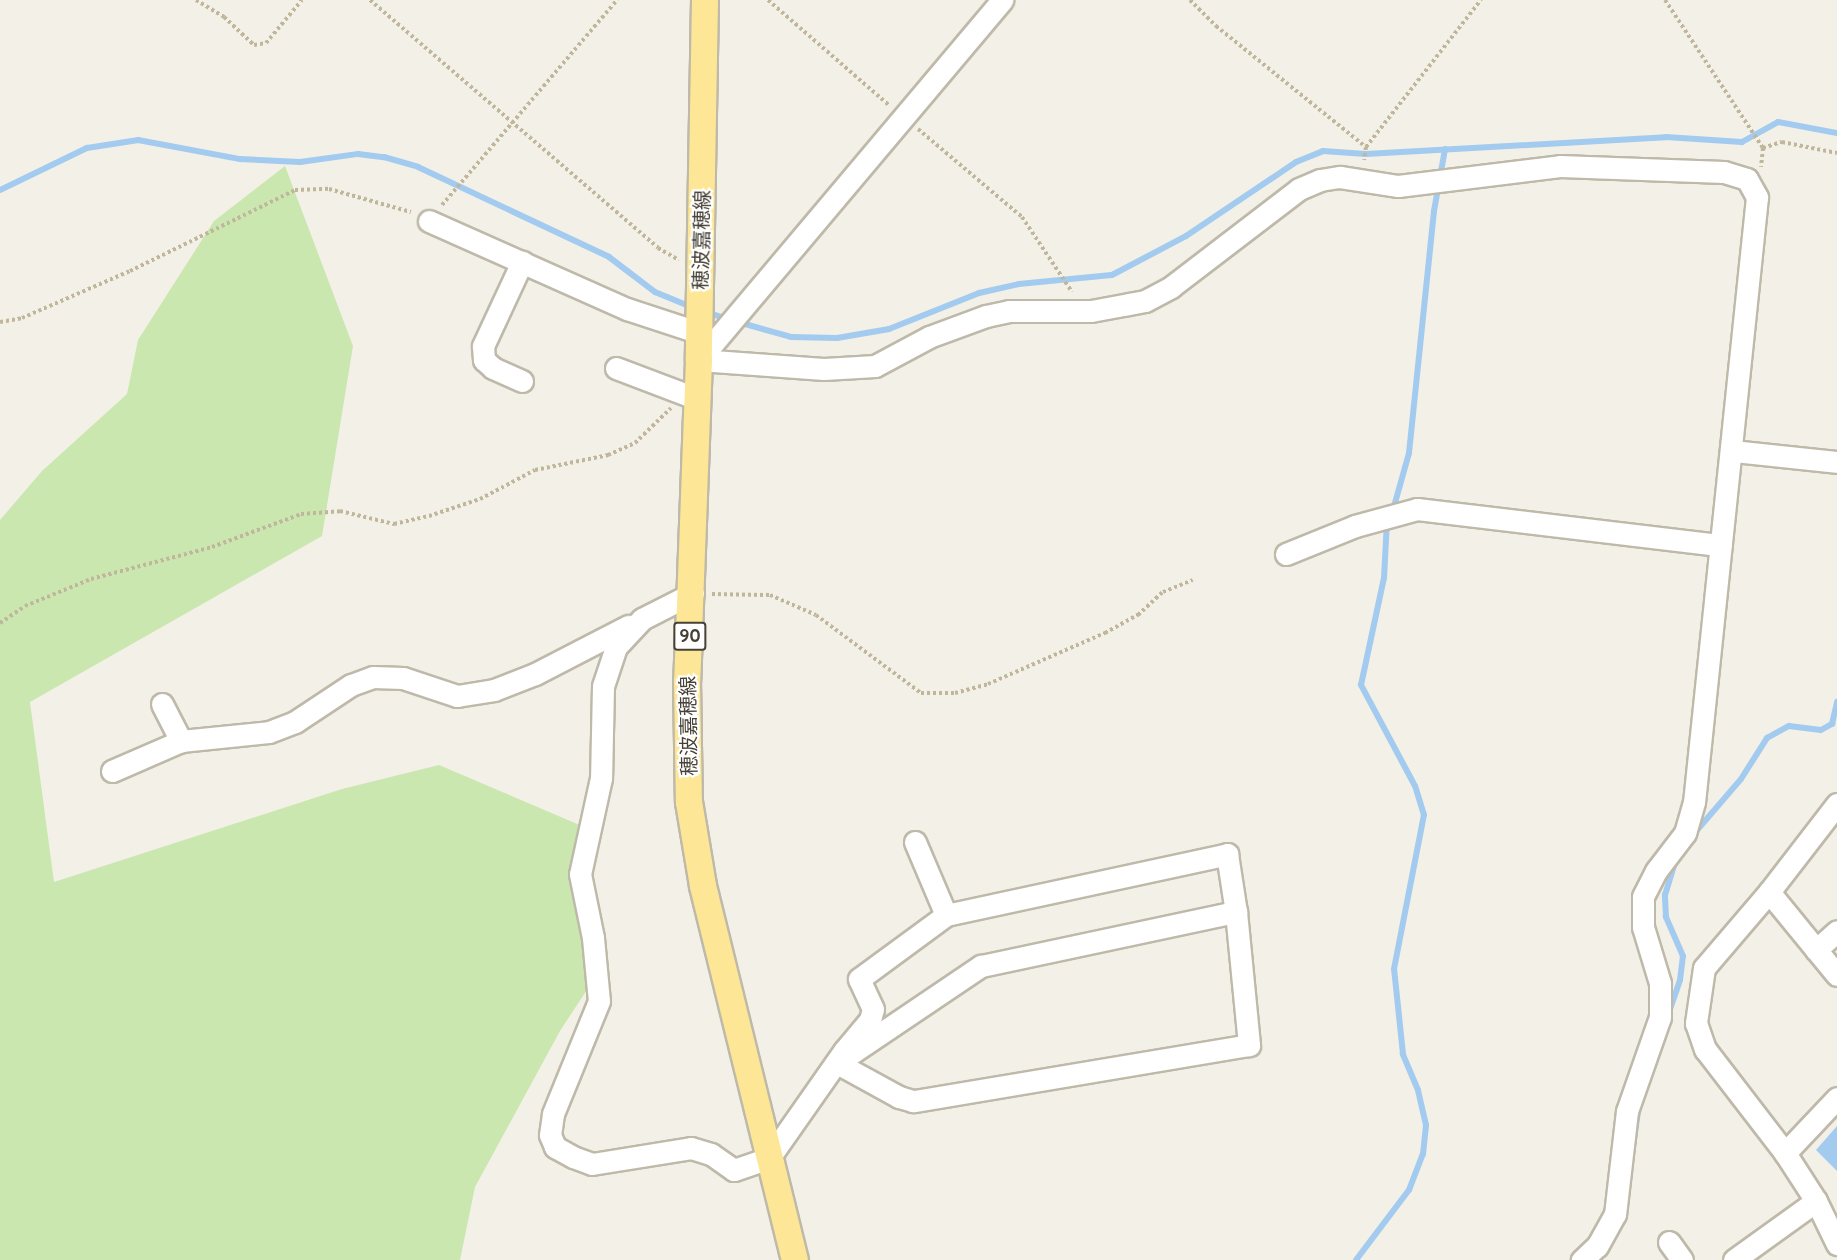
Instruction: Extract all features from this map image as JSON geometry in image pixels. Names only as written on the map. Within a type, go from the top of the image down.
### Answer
[{"type":"main road","name":"穂波嘉穂線","points":[[705,0],[699,360],[687,396],[693,593],[687,681],[689,802],[703,886],[795,1260]]},
{"type":"street","points":[[699,360],[902,116],[1002,0]]},
{"type":"street","points":[[699,360],[824,369],[875,366],[929,337],[986,316],[1009,311],[1083,311],[1145,301],[1171,287],[1299,189],[1330,178],[1398,186],[1560,166],[1738,174],[1748,179],[1757,197],[1694,802],[1685,832],[1656,871],[1643,897],[1643,927],[1660,982],[1660,1017],[1627,1111],[1615,1214],[1597,1245],[1582,1260]]},
{"type":"street","points":[[429,220],[627,309],[700,333]]},
{"type":"street","points":[[522,262],[483,346],[484,360],[493,368],[522,381]]},
{"type":"street","points":[[616,368],[687,396]]},
{"type":"street","points":[[1732,451],[1837,462]]},
{"type":"street","points":[[1286,554],[1354,526],[1417,509],[1721,545]]},
{"type":"street","points":[[112,771],[181,741],[269,732],[295,722],[351,685],[373,677],[403,678],[457,696],[494,690],[535,674],[693,593]]},
{"type":"street","points":[[642,619],[616,646],[603,686],[601,778],[580,874],[593,938],[599,1001],[553,1114],[550,1135],[555,1147],[592,1164],[691,1148],[711,1154],[734,1170],[769,1158],[837,1063],[870,1020],[873,1009],[859,979],[946,915],[1227,854],[1236,912],[1249,1045],[913,1101],[899,1097],[837,1063]]},
{"type":"street","points":[[162,704],[181,741]]},
{"type":"street","points":[[1837,804],[1768,892],[1704,968],[1696,1023],[1705,1049],[1785,1154],[1816,1201],[1837,1244]]},
{"type":"street","points":[[915,842],[946,915]]},
{"type":"street","points":[[1768,892],[1837,975]]},
{"type":"street","points":[[837,1063],[981,966],[1236,912]]},
{"type":"street","points":[[1816,950],[1837,931]]},
{"type":"street","points":[[1785,1154],[1837,1098]]},
{"type":"street","points":[[1734,1260],[1816,1201]]},
{"type":"street","points":[[1669,1242],[1682,1260]]},
{"type":"path","points":[[196,0],[224,17],[254,45],[266,44],[302,0]]},
{"type":"path","points":[[370,0],[658,248],[685,263],[701,265]]},
{"type":"path","points":[[0,322],[22,318],[130,271],[295,190],[329,189],[397,206],[429,220],[617,0]]},
{"type":"path","points":[[768,0],[1022,217],[1083,311]]},
{"type":"path","points":[[1190,0],[1216,26],[1366,147]]},
{"type":"path","points":[[1360,181],[1366,147],[1481,0]]},
{"type":"path","points":[[1665,0],[1763,148],[1757,197]]},
{"type":"path","points":[[1763,148],[1782,142],[1837,153]]},
{"type":"path","points":[[0,623],[25,606],[91,579],[212,547],[301,514],[340,511],[394,524],[429,516],[480,499],[535,470],[608,456],[635,443],[687,396]]},
{"type":"path","points":[[693,593],[770,596],[816,615],[921,693],[955,693],[988,684],[1105,633],[1138,615],[1162,592],[1193,580]]},
{"type":"green space","points":[[285,166],[353,346],[322,536],[30,702],[54,882],[342,789],[439,765],[582,826],[596,976],[560,1031],[475,1187],[460,1260],[0,1260],[0,520],[42,471],[127,394],[138,340],[214,221]]},
{"type":"water","points":[[1837,1126],[1837,1171],[1816,1150]]},
{"type":"waterway","points":[[738,322],[791,337],[837,338],[889,329],[979,293],[1019,284],[1112,275],[1186,236],[1296,162],[1323,151],[1366,154],[1666,137],[1742,142],[1778,122],[1837,133]]},
{"type":"waterway","points":[[0,190],[87,148],[138,140],[240,159],[300,162],[358,154],[384,157],[418,167],[609,257],[655,292],[694,308]]},
{"type":"waterway","points":[[1393,510],[1409,453],[1434,211],[1445,149]]},
{"type":"waterway","points":[[706,312],[728,319]]},
{"type":"waterway","points":[[1356,1260],[1409,1190],[1423,1154],[1426,1125],[1418,1090],[1403,1054],[1394,969],[1424,815],[1415,786],[1361,685],[1384,578],[1387,521]]},
{"type":"waterway","points":[[1692,836],[1741,779],[1767,738],[1789,726],[1821,730],[1832,724],[1837,702]]},
{"type":"waterway","points":[[1668,1015],[1680,980],[1683,956],[1666,917],[1665,895],[1676,859]]},
{"type":"waterway","points":[[1628,1181],[1639,1105]]}]
